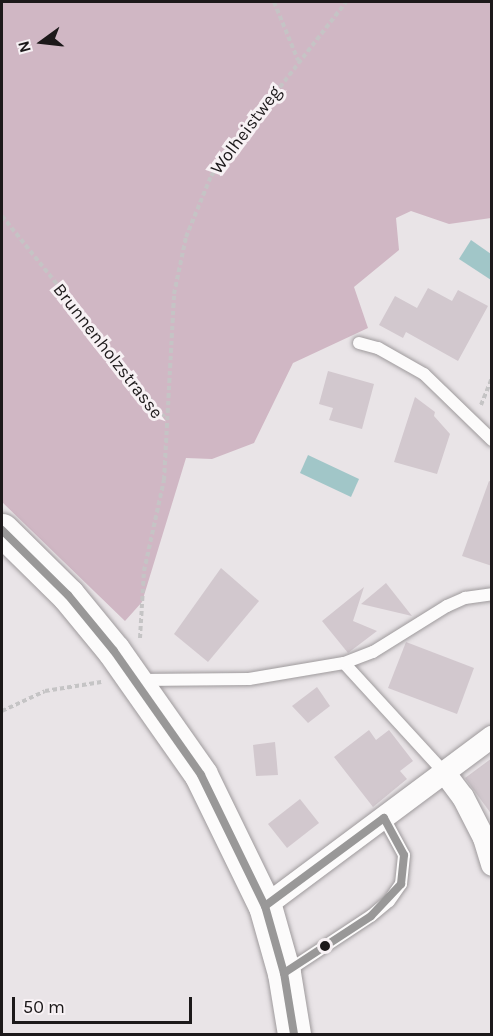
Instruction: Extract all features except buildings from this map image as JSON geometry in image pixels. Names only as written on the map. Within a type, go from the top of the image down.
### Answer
[{"type":"main road","points":[[2,530],[68,595],[138,680],[201,775],[265,906],[284,973],[294,1035]]},
{"type":"street","points":[[265,906],[492,737]]},
{"type":"street","points":[[444,772],[463,797],[484,838],[492,865]]},
{"type":"lane","points":[[359,343],[378,348],[424,374],[492,440]]},
{"type":"lane","points":[[138,680],[249,679],[344,663],[373,652],[447,606],[465,598],[492,594]]},
{"type":"lane","points":[[344,663],[444,772]]},
{"type":"lane","points":[[284,973],[371,916],[389,901],[401,884],[404,855],[384,819]]},
{"type":"path","points":[[274,2],[298,60]]},
{"type":"path","name":"Wolheistweg","points":[[165,418],[174,294],[186,237],[211,176],[298,60],[346,2]]},
{"type":"path","name":"Brunnenholzstrasse","points":[[2,216],[165,418],[164,480],[144,571],[138,680]]},
{"type":"path","points":[[474,423],[492,378]]},
{"type":"path","points":[[2,711],[45,691],[81,685]]},
{"type":"shaded area","points":[[2,2],[491,2],[491,218],[449,224],[411,211],[396,218],[399,250],[354,287],[368,328],[293,363],[254,443],[212,459],[186,458],[142,602],[125,621],[2,502]]},
{"type":"water","points":[[471,240],[491,254],[491,280],[459,259]]},
{"type":"water","points":[[308,455],[359,479],[351,497],[300,473]]},
{"type":"transit line","points":[[2,530],[68,595],[114,651],[201,775],[265,906],[284,973],[294,1034]]},
{"type":"transit line","points":[[265,906],[384,818]]},
{"type":"transit line","points":[[284,973],[371,916],[401,884],[404,855],[384,818]]}]
